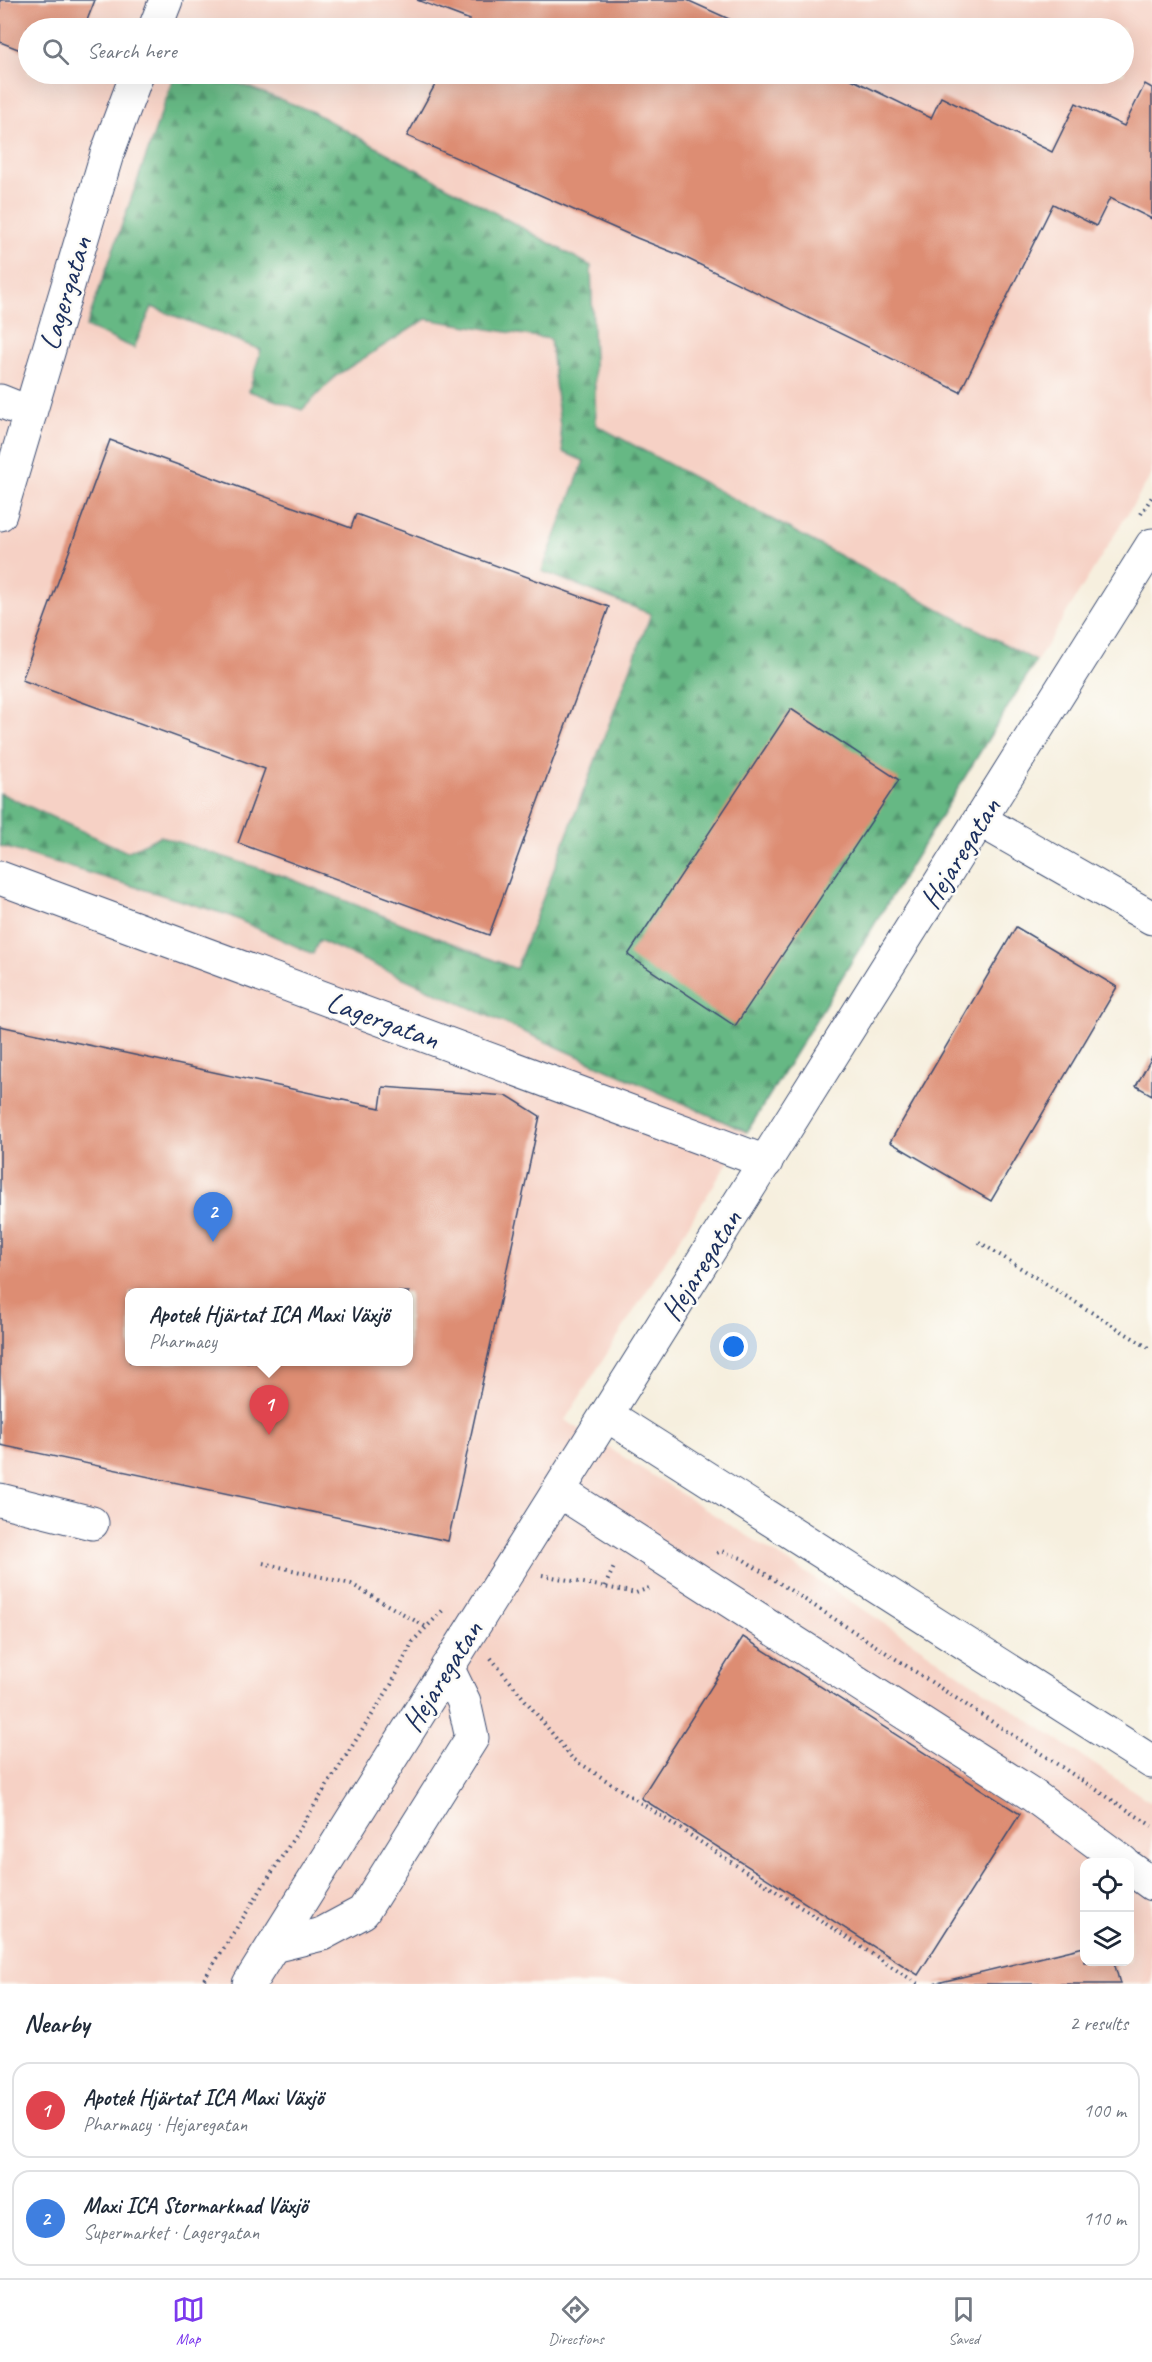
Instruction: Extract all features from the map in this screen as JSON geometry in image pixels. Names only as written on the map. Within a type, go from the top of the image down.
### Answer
[{"type":"street","points":[[159,18],[166,0]]},
{"type":"street","name":"Lagergatan","points":[[0,514],[106,154],[133,84]]},
{"type":"street","points":[[0,401],[30,413]]},
{"type":"street","name":"Hejaregatan","points":[[249,1984],[1152,544]]},
{"type":"street","points":[[980,820],[1152,918]]},
{"type":"street","name":"Lagergatan","points":[[0,878],[766,1162]]},
{"type":"street","points":[[607,1415],[1152,1762]]},
{"type":"street","points":[[559,1491],[1031,1794],[1116,1858]]},
{"type":"street","points":[[0,1500],[92,1523]]},
{"type":"street","points":[[273,1946],[322,1934],[363,1912],[466,1748],[472,1738],[464,1702],[447,1667]]},
{"type":"street","points":[[1134,1871],[1152,1884]]},
{"type":"path","points":[[980,1242],[1152,1350]]},
{"type":"path","points":[[263,1563],[351,1584],[426,1627]]},
{"type":"path","points":[[201,1984],[391,1686],[413,1641],[441,1611],[450,1605]]},
{"type":"path","points":[[469,1632],[572,1758],[918,1984]]},
{"type":"shaded area","points":[[0,0],[1152,0],[1152,474],[727,1164],[565,1420],[872,1615],[1152,1803],[1152,1984],[0,1984]]},
{"type":"green space","points":[[171,84],[239,84],[311,111],[591,266],[596,425],[1036,661],[747,1132],[319,940],[313,954],[228,915],[0,846],[0,793],[127,852],[160,836],[286,877],[516,969],[651,614],[542,571],[584,461],[563,452],[550,339],[426,319],[337,375],[302,410],[249,391],[261,350],[152,307],[134,348],[86,327]]},
{"type":"building","points":[[0,0],[95,0],[88,18],[18,18],[18,49],[0,42]]},
{"type":"building","points":[[417,0],[687,0],[727,18],[465,18]]},
{"type":"building","points":[[436,84],[861,84],[931,118],[941,97],[1052,152],[1076,103],[1124,126],[1145,84],[1152,88],[1152,219],[1110,198],[1096,226],[1053,204],[960,392],[682,256],[407,136]]},
{"type":"building","points":[[110,440],[351,528],[356,514],[609,607],[489,935],[238,843],[265,769],[22,680]]},
{"type":"building","points":[[791,709],[899,780],[735,1026],[628,955]]},
{"type":"building","points":[[1016,927],[1117,987],[991,1201],[890,1142]]},
{"type":"building","points":[[0,1026],[380,1108],[383,1087],[508,1096],[540,1116],[448,1541],[0,1445]]},
{"type":"building","points":[[1152,1057],[1152,1095],[1136,1086]]},
{"type":"building","points":[[743,1637],[1020,1814],[918,1975],[641,1798]]},
{"type":"building","points":[[1080,1948],[1080,1966],[1115,1966],[1120,1984],[933,1984]]},
{"type":"place","name":"Maxi ICA Stormarknad Växjö","points":[[213,1242]]},
{"type":"place","name":"Apotek Hjärtat ICA Maxi Växjö","points":[[269,1435]]}]
